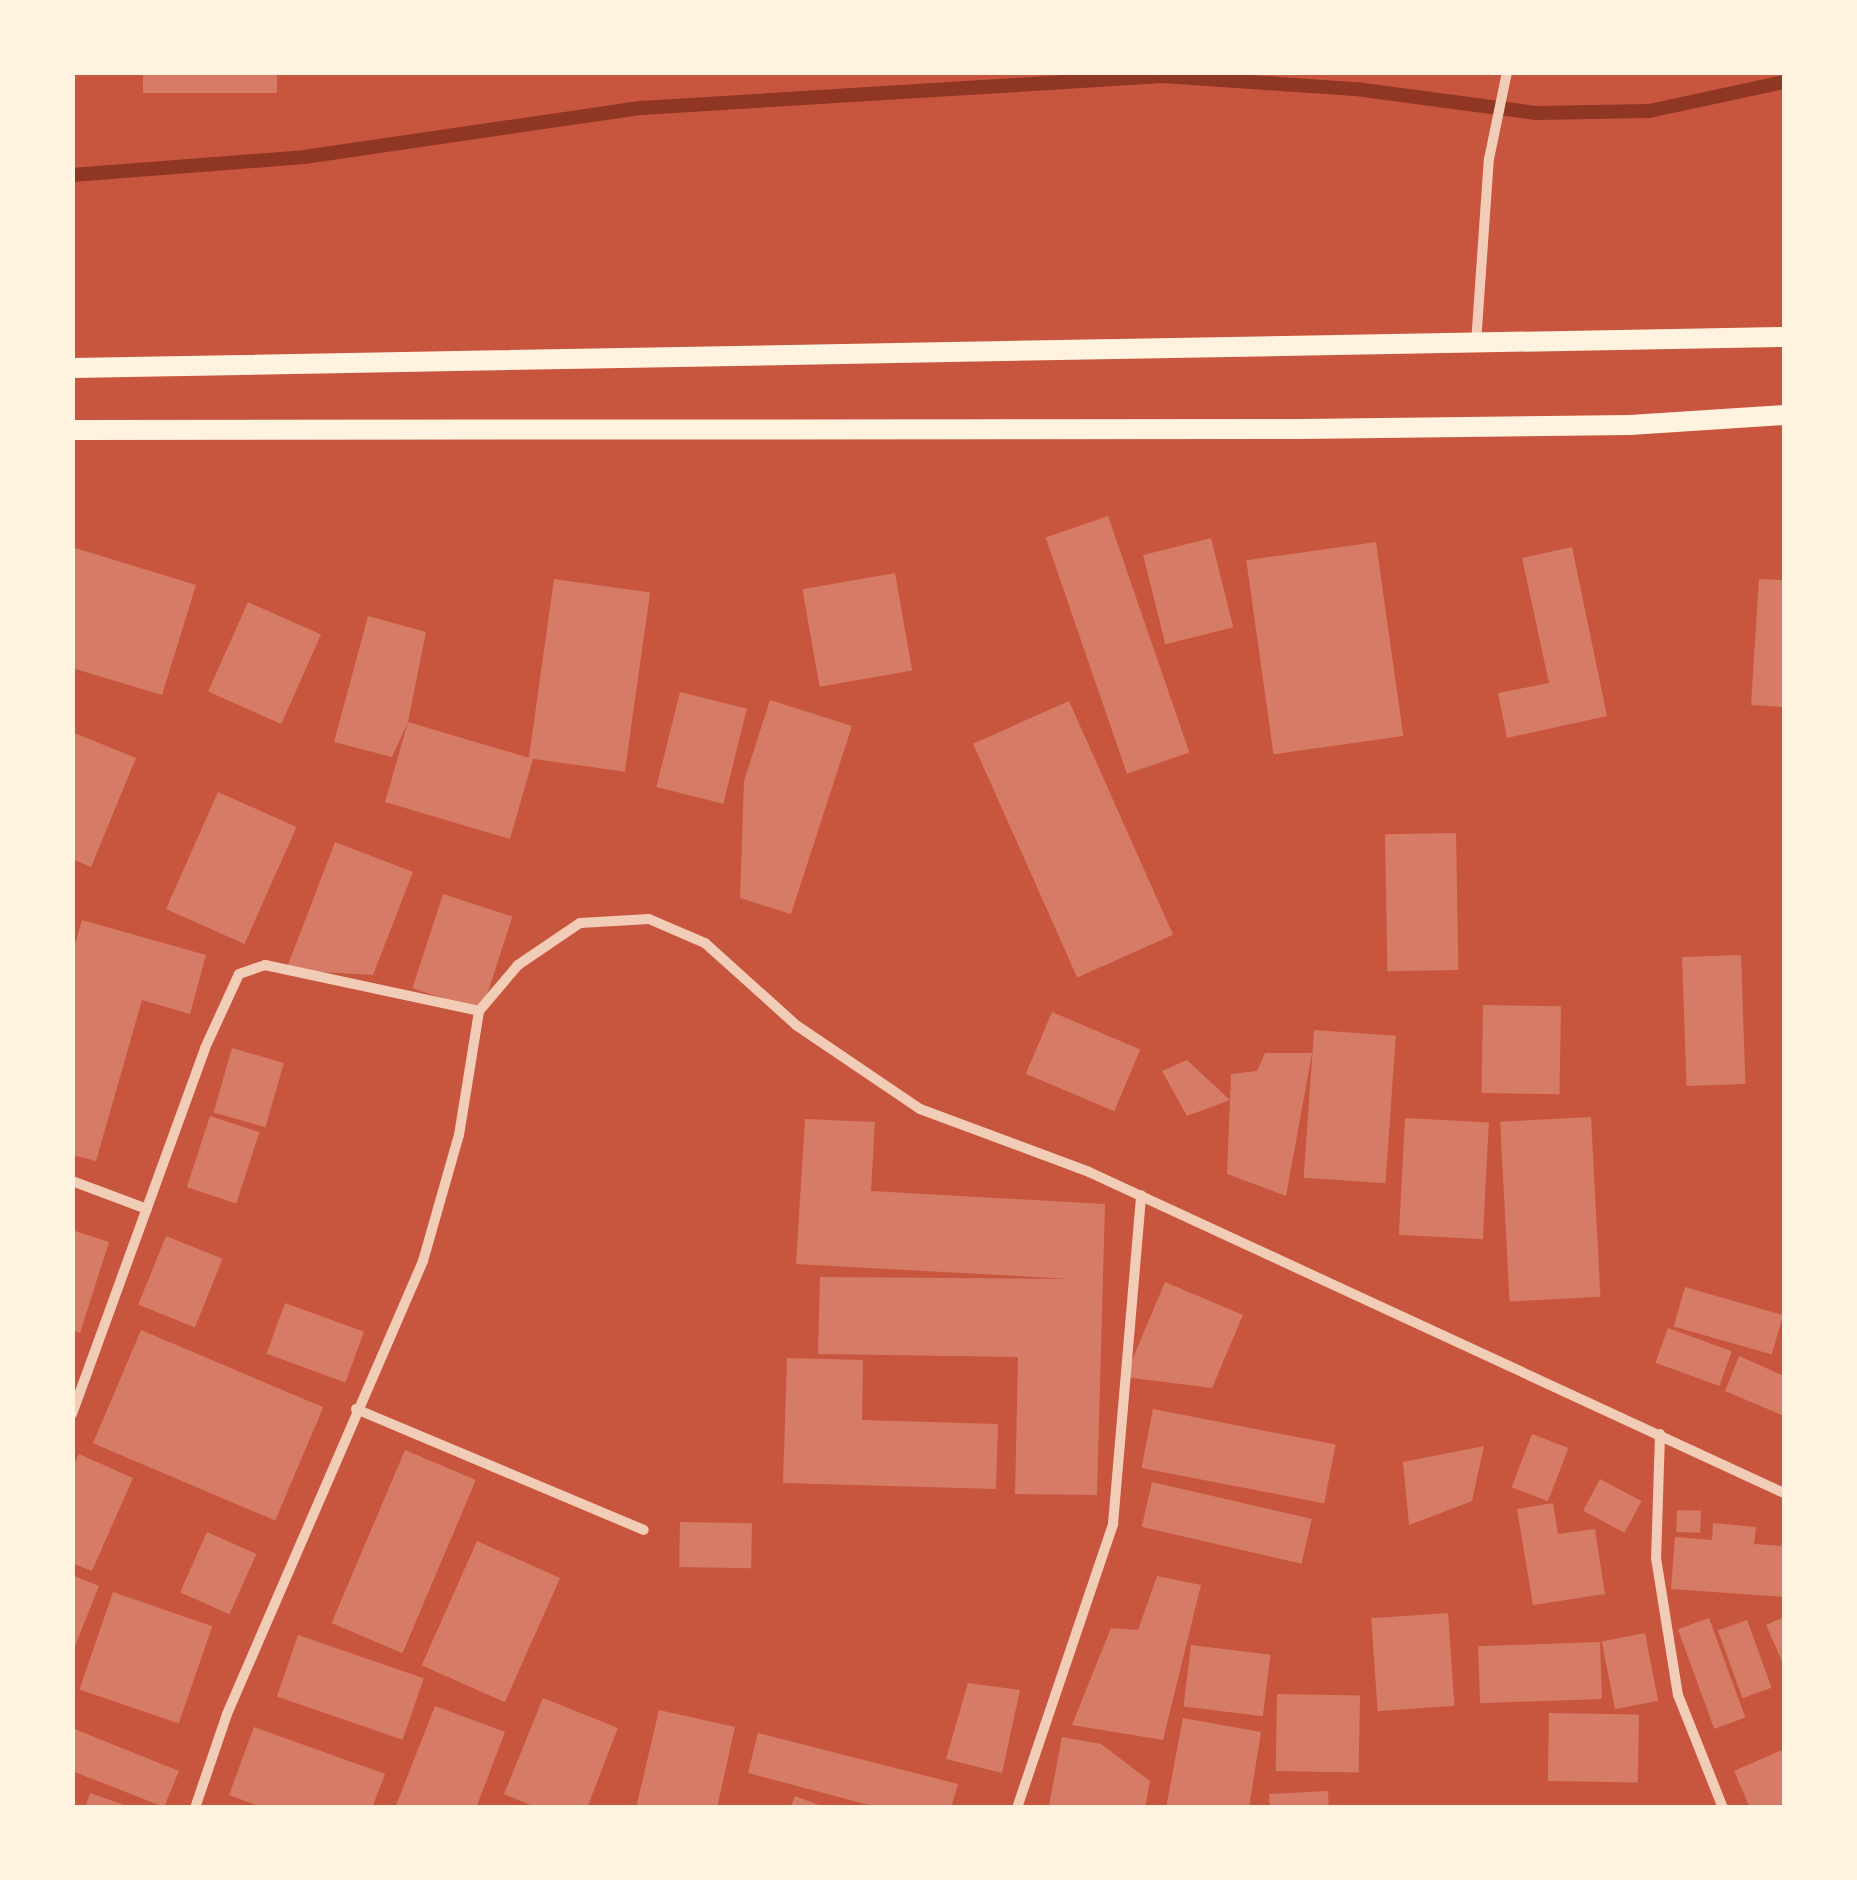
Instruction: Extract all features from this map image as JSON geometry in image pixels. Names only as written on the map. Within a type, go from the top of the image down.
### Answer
[{"type":"main road","points":[[72,368],[1784,336]]},
{"type":"main road","points":[[72,430],[1302,429],[1630,425],[1784,415]]},
{"type":"street","points":[[1476,344],[1490,159],[1507,72]]},
{"type":"street","points":[[195,1808],[227,1714],[320,1510],[356,1409],[424,1261],[459,1135],[478,1011],[518,966],[580,922],[650,919],[705,942],[796,1024],[920,1108],[1141,1195],[1784,1494]]},
{"type":"street","points":[[72,1414],[147,1208],[240,974],[265,965],[478,1011]]},
{"type":"street","points":[[72,1181],[147,1208]]},
{"type":"street","points":[[1017,1808],[1113,1524],[1141,1195]]},
{"type":"street","points":[[356,1409],[644,1530]]},
{"type":"street","points":[[1660,1434],[1656,1558],[1678,1694],[1723,1808]]},
{"type":"building","points":[[143,72],[277,72],[277,93],[143,93]]},
{"type":"building","points":[[1108,516],[1189,752],[1127,774],[1046,537]]},
{"type":"building","points":[[1211,538],[1233,627],[1165,644],[1143,555]]},
{"type":"building","points":[[1376,542],[1403,736],[1274,754],[1246,560]]},
{"type":"building","points":[[72,547],[196,585],[162,695],[72,668]]},
{"type":"building","points":[[1572,547],[1607,716],[1507,738],[1498,693],[1549,683],[1522,558]]},
{"type":"building","points":[[895,573],[912,670],[820,687],[802,589]]},
{"type":"building","points":[[554,579],[650,592],[625,772],[529,758]]},
{"type":"building","points":[[1759,579],[1784,580],[1784,707],[1751,705]]},
{"type":"building","points":[[248,602],[321,635],[281,724],[208,692]]},
{"type":"building","points":[[368,616],[426,632],[408,722],[392,757],[334,742]]},
{"type":"building","points":[[680,692],[747,709],[723,804],[656,787]]},
{"type":"building","points":[[770,700],[852,726],[791,914],[740,898],[744,781]]},
{"type":"building","points":[[1069,701],[1173,935],[1077,978],[973,744]]},
{"type":"building","points":[[408,722],[533,759],[510,839],[385,802]]},
{"type":"building","points":[[72,732],[136,758],[91,867],[72,859]]},
{"type":"building","points":[[218,792],[297,827],[245,944],[166,909]]},
{"type":"building","points":[[1456,833],[1458,970],[1387,971],[1385,834]]},
{"type":"building","points":[[335,842],[413,872],[373,975],[286,970]]},
{"type":"building","points":[[443,894],[512,917],[482,1011],[412,988]]},
{"type":"building","points":[[82,920],[206,955],[190,1014],[142,1000],[96,1161],[72,1155],[72,954]]},
{"type":"building","points":[[1741,955],[1746,1084],[1687,1086],[1682,957]]},
{"type":"building","points":[[1483,1005],[1561,1006],[1559,1094],[1481,1093]]},
{"type":"building","points":[[1052,1012],[1140,1050],[1114,1111],[1026,1074]]},
{"type":"building","points":[[1314,1030],[1396,1036],[1385,1183],[1304,1178]]},
{"type":"building","points":[[232,1048],[284,1063],[265,1127],[214,1112]]},
{"type":"building","points":[[1265,1053],[1312,1053],[1286,1196],[1227,1174],[1231,1074],[1257,1071]]},
{"type":"building","points":[[1187,1060],[1230,1100],[1187,1116],[1162,1071]]},
{"type":"building","points":[[210,1116],[259,1132],[236,1203],[187,1187]]},
{"type":"building","points":[[1591,1117],[1600,1297],[1510,1302],[1500,1122]]},
{"type":"building","points":[[1405,1118],[1489,1122],[1483,1239],[1399,1235]]},
{"type":"building","points":[[805,1119],[875,1122],[871,1191],[1105,1204],[1097,1495],[1015,1494],[1018,1357],[818,1354],[820,1277],[1071,1279],[796,1264]]},
{"type":"building","points":[[72,1230],[109,1242],[80,1333],[72,1330]]},
{"type":"building","points":[[166,1236],[223,1259],[195,1327],[138,1305]]},
{"type":"building","points":[[1165,1282],[1243,1315],[1212,1388],[1125,1377]]},
{"type":"building","points":[[1685,1287],[1783,1315],[1772,1355],[1674,1326]]},
{"type":"building","points":[[285,1303],[364,1332],[345,1382],[267,1354]]},
{"type":"building","points":[[1668,1328],[1732,1351],[1719,1386],[1655,1363]]},
{"type":"building","points":[[141,1330],[323,1407],[275,1521],[93,1443]]},
{"type":"building","points":[[1739,1356],[1784,1376],[1784,1416],[1725,1391]]},
{"type":"building","points":[[787,1358],[863,1360],[862,1420],[998,1424],[996,1489],[783,1483]]},
{"type":"building","points":[[1153,1409],[1336,1444],[1324,1503],[1142,1468]]},
{"type":"building","points":[[1532,1434],[1568,1448],[1548,1501],[1512,1487]]},
{"type":"building","points":[[1484,1446],[1472,1501],[1409,1525],[1403,1462]]},
{"type":"building","points":[[405,1450],[476,1480],[402,1653],[332,1623]]},
{"type":"building","points":[[79,1454],[133,1478],[92,1571],[72,1563],[72,1468]]},
{"type":"building","points":[[1600,1479],[1641,1501],[1625,1533],[1583,1511]]},
{"type":"building","points":[[1152,1482],[1312,1519],[1301,1564],[1142,1527]]},
{"type":"building","points":[[1553,1503],[1558,1534],[1595,1529],[1605,1594],[1533,1605],[1517,1509]]},
{"type":"building","points":[[1677,1510],[1701,1511],[1700,1533],[1676,1532]]},
{"type":"building","points":[[680,1522],[752,1523],[751,1568],[679,1567]]},
{"type":"building","points":[[1713,1523],[1756,1527],[1754,1544],[1784,1546],[1784,1597],[1671,1589],[1675,1537],[1712,1540]]},
{"type":"building","points":[[207,1532],[256,1554],[229,1614],[180,1592]]},
{"type":"building","points":[[477,1541],[560,1578],[505,1702],[422,1665]]},
{"type":"building","points":[[72,1575],[99,1586],[73,1651],[72,1651]]},
{"type":"building","points":[[1157,1576],[1201,1585],[1163,1740],[1072,1725],[1111,1628],[1138,1630]]},
{"type":"building","points":[[113,1592],[212,1626],[179,1724],[79,1689]]},
{"type":"building","points":[[1448,1613],[1454,1706],[1378,1711],[1371,1618]]},
{"type":"building","points":[[1784,1617],[1784,1666],[1766,1625]]},
{"type":"building","points":[[1709,1618],[1745,1718],[1714,1729],[1678,1629]]},
{"type":"building","points":[[1747,1620],[1772,1688],[1742,1698],[1718,1631]]},
{"type":"building","points":[[1645,1633],[1658,1701],[1615,1709],[1602,1641]]},
{"type":"building","points":[[298,1635],[424,1678],[403,1740],[277,1696]]},
{"type":"building","points":[[1600,1642],[1602,1699],[1480,1703],[1478,1646]]},
{"type":"building","points":[[1191,1645],[1270,1655],[1263,1716],[1183,1707]]},
{"type":"building","points":[[968,1683],[1020,1690],[1002,1773],[946,1759]]},
{"type":"building","points":[[1277,1694],[1360,1695],[1359,1772],[1276,1771]]},
{"type":"building","points":[[543,1698],[618,1728],[587,1808],[538,1808],[504,1794]]},
{"type":"building","points":[[435,1706],[505,1732],[476,1808],[395,1808]]},
{"type":"building","points":[[659,1710],[735,1727],[717,1808],[636,1808]]},
{"type":"building","points":[[1549,1713],[1639,1715],[1638,1783],[1548,1781]]},
{"type":"building","points":[[1183,1718],[1261,1732],[1249,1808],[1166,1808]]},
{"type":"building","points":[[254,1727],[385,1774],[372,1808],[264,1808],[229,1795]]},
{"type":"building","points":[[72,1728],[179,1771],[164,1807],[72,1771]]},
{"type":"building","points":[[758,1733],[958,1784],[951,1808],[880,1808],[748,1773]]},
{"type":"building","points":[[1062,1737],[1101,1744],[1150,1781],[1145,1808],[1049,1806]]},
{"type":"building","points":[[1784,1749],[1784,1808],[1750,1808],[1734,1771]]},
{"type":"building","points":[[1328,1791],[1329,1808],[1270,1808],[1269,1794]]},
{"type":"building","points":[[90,1793],[130,1807],[130,1808],[85,1808]]},
{"type":"building","points":[[795,1796],[824,1807],[824,1808],[790,1808]]},
{"type":"waterway","points":[[72,175],[304,157],[641,108],[1163,76],[1356,89],[1536,113],[1649,111],[1784,82]]}]
